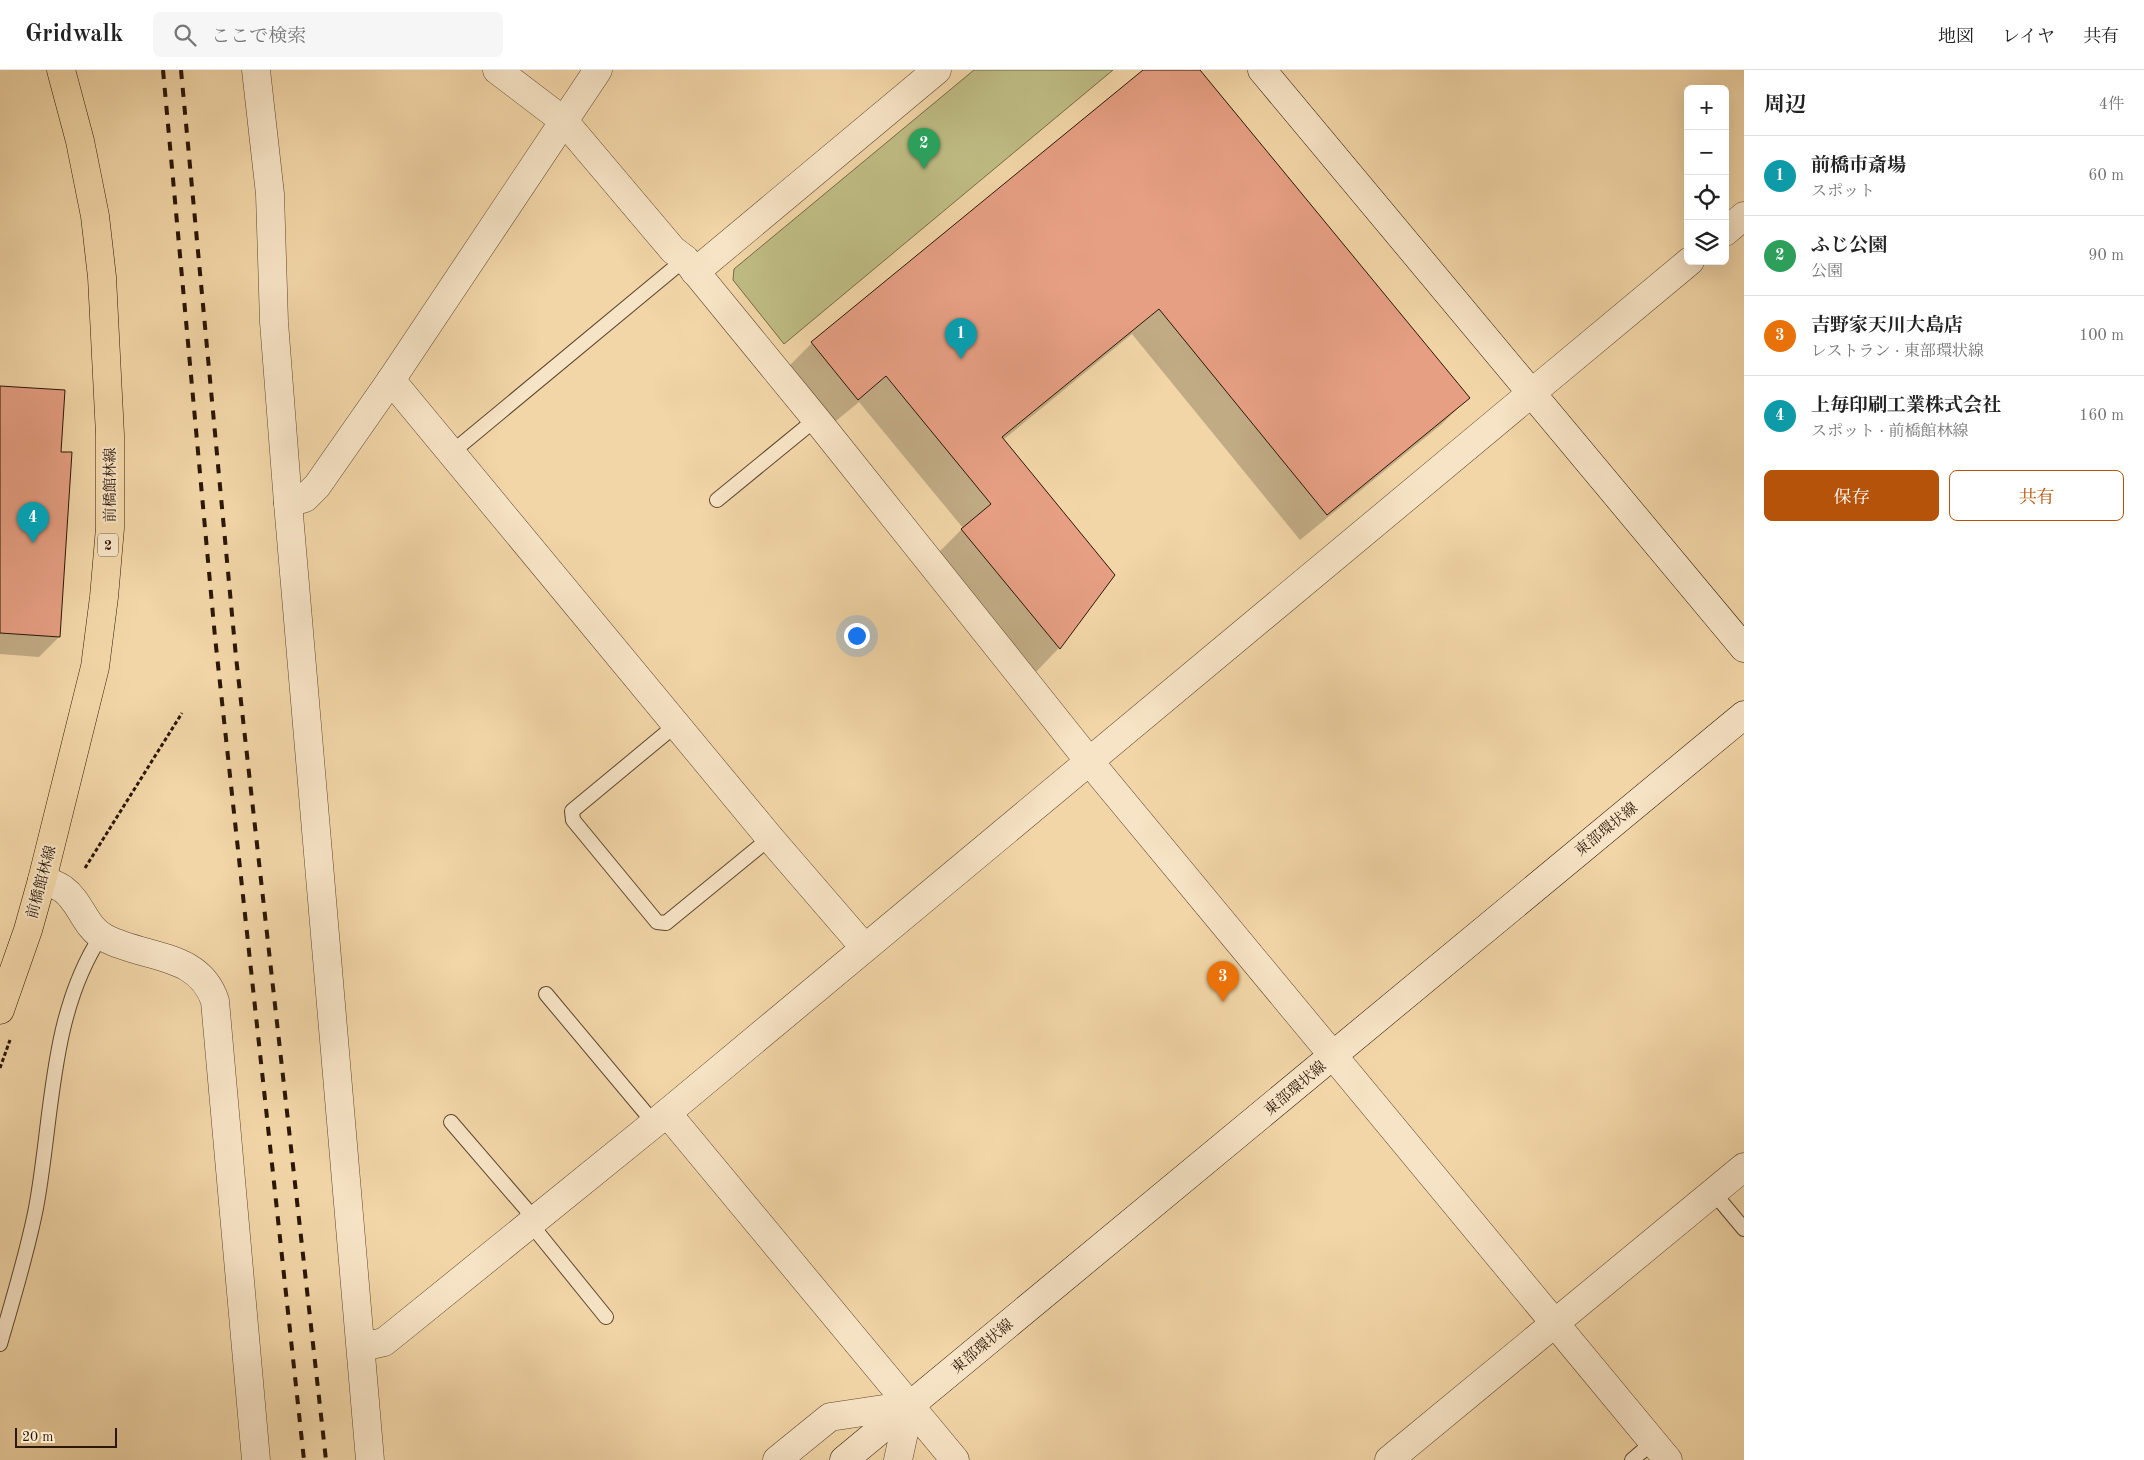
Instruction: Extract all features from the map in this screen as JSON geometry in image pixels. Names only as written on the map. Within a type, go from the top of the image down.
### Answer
[{"type":"main road","name":"前橋館林線","points":[[0,1010],[8,962],[42,880],[95,667],[110,528],[110,426],[102,278],[95,216],[80,141],[61,70]]},
{"type":"street","points":[[256,70],[270,194],[274,322],[288,502],[362,1347],[370,1460]]},
{"type":"street","points":[[497,70],[564,121],[673,250],[690,265],[816,419],[1089,761],[1661,1451]]},
{"type":"street","points":[[288,502],[305,498],[317,486],[391,380],[598,70]]},
{"type":"street","points":[[690,265],[937,70]]},
{"type":"street","points":[[1262,70],[1530,394],[1744,648]]},
{"type":"street","points":[[1729,229],[1744,216]]},
{"type":"street","points":[[362,1347],[384,1342],[661,1118],[1685,265]]},
{"type":"street","points":[[391,380],[770,838],[864,947]]},
{"type":"street","name":"東部環状線","points":[[844,1460],[1744,715]]},
{"type":"street","points":[[42,880],[62,888],[72,897],[86,920],[101,936],[184,964],[199,973],[206,980],[216,1001],[256,1460]]},
{"type":"street","points":[[661,1118],[910,1405],[955,1460]]},
{"type":"street","points":[[1389,1460],[1744,1167]]},
{"type":"street","points":[[777,1460],[830,1417],[910,1405]]},
{"type":"street","points":[[898,1460],[910,1405]]},
{"type":"lane","points":[[451,453],[690,265]]},
{"type":"lane","points":[[717,500],[816,419]]},
{"type":"lane","points":[[676,724],[572,811],[573,820],[657,922],[666,923],[770,838]]},
{"type":"lane","points":[[0,1344],[27,1252],[36,1207],[57,1056],[66,1015],[80,973],[101,936]]},
{"type":"lane","points":[[546,994],[661,1118]]},
{"type":"lane","points":[[452,1122],[526,1209],[538,1233],[606,1317]]},
{"type":"lane","points":[[1713,1192],[1744,1229]]},
{"type":"lane","points":[[1632,1460],[1661,1451]]},
{"type":"path","points":[[84,871],[182,713]]},
{"type":"shaded area","points":[[974,70],[1113,70],[784,344],[733,280],[734,269]]},
{"type":"building","points":[[1143,70],[1200,70],[1470,398],[1327,515],[1159,309],[1002,437],[1115,575],[1060,649],[961,529],[991,504],[886,376],[858,400],[811,342]]},
{"type":"building","points":[[0,386],[65,390],[61,452],[72,452],[60,637],[0,633]]},
{"type":"railway","points":[[163,70],[215,637],[304,1460]]},
{"type":"railway","points":[[181,70],[236,657],[326,1460]]},
{"type":"place","name":"ふじ公園","points":[[924,169]]},
{"type":"place","name":"前橋市斎場","points":[[961,359]]},
{"type":"place","name":"上毎印刷工業株式会社","points":[[33,543]]},
{"type":"place","name":"吉野家天川大島店","points":[[1223,1002]]}]
